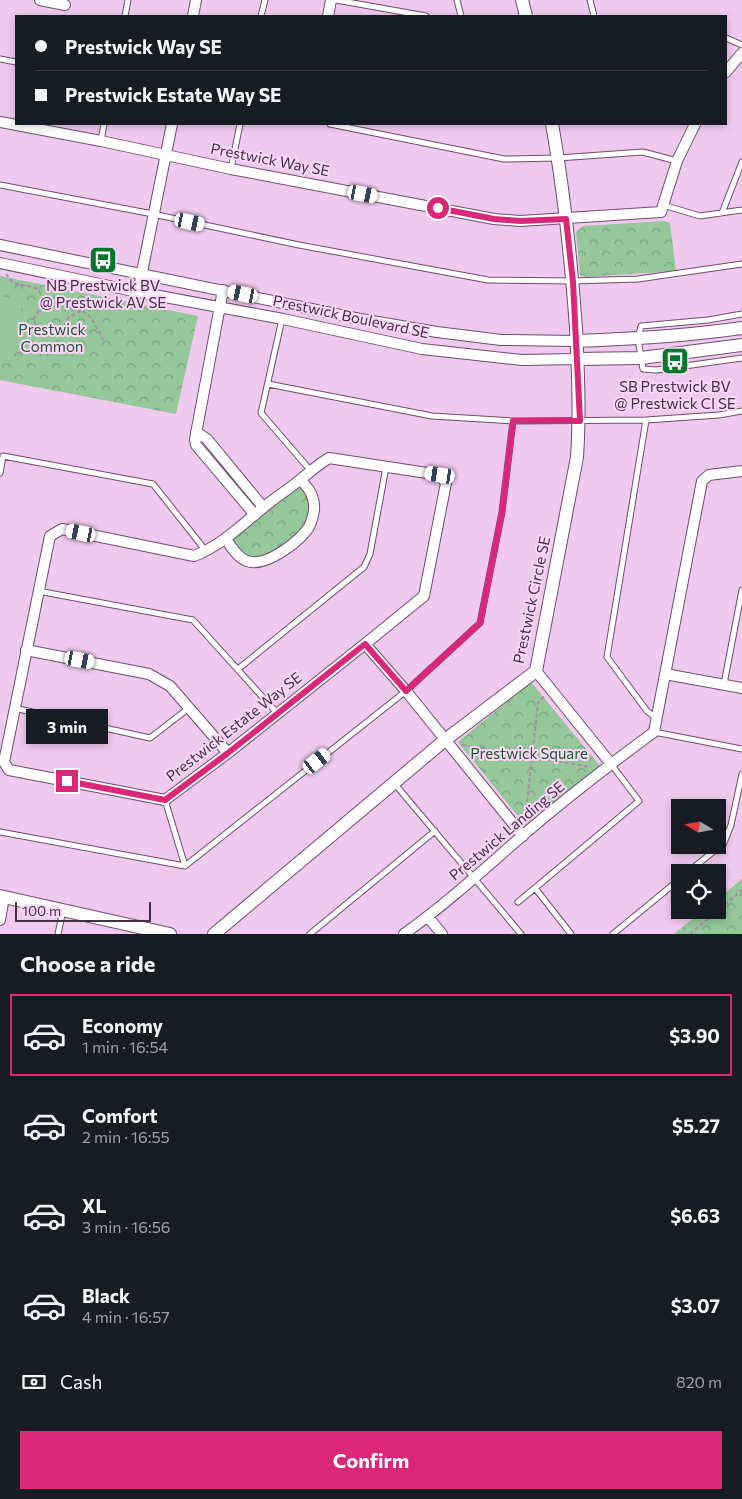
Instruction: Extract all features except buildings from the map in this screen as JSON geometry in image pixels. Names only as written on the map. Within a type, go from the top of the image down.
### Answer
[{"type":"street","points":[[40,0],[66,2],[63,15]]},
{"type":"street","points":[[193,15],[196,0]]},
{"type":"street","points":[[328,15],[331,0]]},
{"type":"street","points":[[522,0],[526,15]]},
{"type":"street","points":[[727,71],[742,53]]},
{"type":"street","name":"Prestwick Way SE","points":[[0,122],[15,124]]},
{"type":"street","name":"Prestwick Way SE","points":[[25,125],[231,169],[494,219],[520,221],[661,212],[663,205]]},
{"type":"street","points":[[138,292],[172,125]]},
{"type":"street","name":"Prestwick Circle SE","points":[[214,934],[394,783],[536,671],[577,457],[580,421],[573,282],[552,125]]},
{"type":"street","points":[[663,205],[677,161],[695,125]]},
{"type":"street","name":"Prestwick Boulevard SE","points":[[0,245],[360,319],[437,332],[501,340],[576,341],[638,339],[742,328]]},
{"type":"street","name":"Prestwick Boulevard SE","points":[[0,263],[220,308],[283,318],[422,349],[522,360],[641,358],[742,345]]},
{"type":"street","points":[[223,290],[195,439],[196,445],[255,515]]},
{"type":"street","points":[[196,432],[207,439],[263,507]]},
{"type":"street","name":"Prestwick Estate Way SE","points":[[329,458],[386,467],[440,475],[446,483],[424,596],[365,644],[228,753],[165,800],[9,770],[4,762],[50,536],[62,529],[194,556],[226,539],[263,507],[300,480],[318,464],[329,458]]},
{"type":"street","points":[[654,732],[702,481],[709,475],[742,471]]},
{"type":"street","points":[[226,539],[245,561],[254,563],[272,558],[296,541],[309,526],[314,513],[314,500],[308,488],[300,480]]},
{"type":"street","points":[[365,644],[406,691],[523,836]]},
{"type":"street","points":[[26,650],[149,674],[170,686],[228,753]]},
{"type":"street","points":[[536,671],[608,767]]},
{"type":"street","points":[[665,674],[742,688]]},
{"type":"street","name":"Prestwick Landing SE","points":[[404,934],[428,917],[523,836],[654,732]]},
{"type":"street","points":[[0,920],[2,897],[62,910],[120,929],[170,934]]},
{"type":"street","points":[[428,917],[442,934]]},
{"type":"lane","points":[[125,15],[128,0]]},
{"type":"lane","points":[[261,15],[264,0]]},
{"type":"lane","points":[[336,0],[420,15]]},
{"type":"lane","points":[[457,0],[461,15]]},
{"type":"lane","points":[[590,0],[594,15]]},
{"type":"lane","points":[[727,38],[742,45]]},
{"type":"lane","points":[[0,59],[15,62]]},
{"type":"lane","points":[[101,141],[104,125]]},
{"type":"lane","points":[[231,169],[240,125]]},
{"type":"lane","points":[[335,125],[504,159],[558,158],[643,152],[677,161]]},
{"type":"lane","points":[[722,213],[742,162]]},
{"type":"lane","points":[[0,185],[154,214],[299,245],[488,280],[573,282],[638,279],[742,264]]},
{"type":"lane","points":[[663,205],[700,216],[742,210]]},
{"type":"lane","points":[[742,314],[708,320],[641,326],[638,339],[644,369],[656,370],[742,358]]},
{"type":"lane","points":[[283,318],[261,413],[311,471]]},
{"type":"lane","points":[[268,384],[432,416],[513,421],[646,420],[719,415],[742,411]]},
{"type":"lane","points":[[646,420],[607,657],[647,712],[657,718]]},
{"type":"lane","points":[[0,832],[185,866],[406,691],[480,623],[502,512],[513,421]]},
{"type":"lane","points":[[0,473],[2,456],[153,484],[206,551]]},
{"type":"lane","points":[[238,670],[364,568],[370,554],[386,467]]},
{"type":"lane","points":[[724,684],[742,590]]},
{"type":"lane","points":[[38,591],[193,620],[277,713]]},
{"type":"lane","points":[[14,708],[150,738],[189,708]]},
{"type":"lane","points":[[654,732],[742,749]]},
{"type":"lane","points":[[518,902],[639,801],[608,767]]},
{"type":"lane","points":[[698,864],[724,843],[732,825],[742,774]]},
{"type":"lane","points":[[394,783],[521,934]]},
{"type":"lane","points":[[165,800],[185,866]]},
{"type":"lane","points":[[310,934],[434,831]]},
{"type":"lane","points":[[613,934],[671,886]]},
{"type":"lane","points":[[535,888],[572,934]]},
{"type":"lane","points":[[58,934],[62,910]]},
{"type":"path","points":[[6,274],[13,283],[36,288],[49,302]]},
{"type":"path","points":[[81,311],[68,318],[64,328],[55,333],[44,334],[36,328],[34,318],[39,310],[49,302],[62,302],[81,311],[87,314],[104,341]]},
{"type":"path","points":[[523,836],[538,703],[551,690]]},
{"type":"path","points":[[447,742],[608,767]]},
{"type":"path","points":[[690,934],[742,890]]},
{"type":"green space","points":[[665,221],[670,223],[676,271],[586,277],[580,275],[576,232],[583,226]]},
{"type":"green space","name":"Prestwick Common","points":[[0,276],[198,316],[176,414],[0,380]]},
{"type":"green space","points":[[0,296],[23,300],[11,364],[0,362]]},
{"type":"green space","points":[[101,302],[124,307],[122,315],[117,314],[110,317],[99,314]]},
{"type":"green space","points":[[299,480],[308,488],[314,513],[296,541],[254,563],[226,539]]},
{"type":"green space","name":"Prestwick Square","points":[[531,682],[600,766],[526,826],[458,742]]},
{"type":"green space","points":[[742,879],[742,934],[674,934],[692,919],[726,919],[726,892]]},
{"type":"place","name":"NB Prestwick BV @ Prestwick AV SE","points":[[103,260]]},
{"type":"place","name":"SB Prestwick BV @ Prestwick CI SE","points":[[675,361]]},
{"type":"route","points":[[67,781],[165,800],[228,753],[365,644],[406,691],[480,623],[502,512],[513,421],[580,421],[573,282],[566,219],[520,221],[494,219],[438,208]]}]
